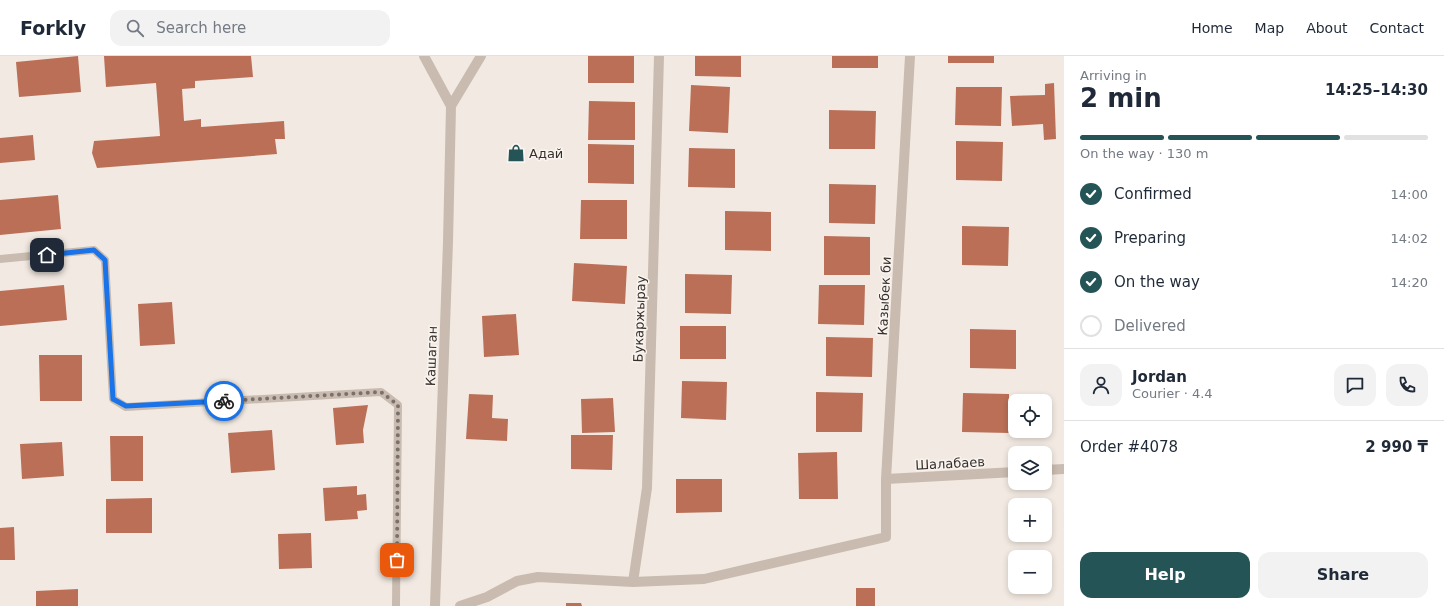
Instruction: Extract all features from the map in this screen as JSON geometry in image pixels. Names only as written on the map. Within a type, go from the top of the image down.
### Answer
[{"type":"street","points":[[424,56],[451,106]]},
{"type":"street","points":[[451,106],[481,56]]},
{"type":"street","name":"Букаржырау","points":[[633,582],[646,488],[659,56]]},
{"type":"street","name":"Казыбек би","points":[[633,582],[704,579],[886,537],[886,479],[910,56]]},
{"type":"street","name":"Кашаган","points":[[435,606],[448,250],[451,106]]},
{"type":"street","points":[[1052,470],[1064,469]]},
{"type":"street","name":"Шалабаев","points":[[886,479],[1008,472]]},
{"type":"street","points":[[460,606],[487,598],[517,581],[538,577],[633,582]]},
{"type":"lane","points":[[0,259],[94,250],[105,260],[113,399],[126,406],[381,392],[398,405],[396,606]]},
{"type":"building","points":[[78,56],[81,92],[19,97],[16,62]]},
{"type":"building","points":[[104,56],[251,56],[253,77],[195,81],[195,88],[182,89],[184,121],[201,119],[201,127],[284,121],[285,139],[275,139],[277,154],[97,168],[92,153],[94,141],[160,136],[156,83],[106,87]]},
{"type":"building","points":[[588,56],[634,56],[634,83],[588,83]]},
{"type":"building","points":[[695,56],[741,56],[741,77],[695,76]]},
{"type":"building","points":[[832,56],[878,56],[878,68],[832,68]]},
{"type":"building","points":[[948,56],[994,56],[994,63],[948,63]]},
{"type":"building","points":[[1054,83],[1056,139],[1044,140],[1043,124],[1012,126],[1010,96],[1045,95],[1045,84]]},
{"type":"building","points":[[691,85],[730,87],[728,133],[689,131]]},
{"type":"building","points":[[956,87],[1002,87],[1001,126],[955,125]]},
{"type":"building","points":[[589,101],[635,102],[635,140],[588,140]]},
{"type":"building","points":[[829,110],[876,111],[875,149],[829,149]]},
{"type":"building","points":[[33,135],[35,160],[0,163],[0,138]]},
{"type":"building","points":[[956,141],[1003,142],[1002,181],[956,180]]},
{"type":"building","points":[[588,144],[634,145],[634,184],[588,183]]},
{"type":"building","points":[[689,148],[735,149],[735,188],[688,187]]},
{"type":"building","points":[[829,184],[876,185],[875,224],[829,223]]},
{"type":"building","points":[[58,195],[61,229],[0,235],[0,200]]},
{"type":"building","points":[[581,200],[627,200],[627,239],[580,239]]},
{"type":"building","points":[[725,211],[771,212],[771,251],[725,250]]},
{"type":"building","points":[[962,226],[1009,227],[1008,266],[962,265]]},
{"type":"building","points":[[824,236],[870,237],[870,275],[824,275]]},
{"type":"building","points":[[574,263],[627,266],[625,304],[572,301]]},
{"type":"building","points":[[685,274],[732,275],[731,314],[685,313]]},
{"type":"building","points":[[64,285],[67,320],[0,326],[0,291]]},
{"type":"building","points":[[819,285],[865,285],[864,325],[818,324]]},
{"type":"building","points":[[172,302],[175,344],[140,346],[138,304]]},
{"type":"building","points":[[516,314],[519,355],[484,357],[482,316]]},
{"type":"building","points":[[680,326],[726,326],[726,359],[680,359]]},
{"type":"building","points":[[970,329],[1016,330],[1016,369],[970,368]]},
{"type":"building","points":[[826,337],[873,338],[872,377],[826,376]]},
{"type":"building","points":[[39,355],[82,355],[82,401],[40,401]]},
{"type":"building","points":[[682,381],[727,382],[726,420],[681,418]]},
{"type":"building","points":[[816,392],[863,393],[862,432],[816,432]]},
{"type":"building","points":[[963,393],[1009,394],[1008,433],[962,432]]},
{"type":"building","points":[[469,394],[493,395],[492,418],[508,419],[507,441],[466,439]]},
{"type":"building","points":[[613,398],[615,432],[582,433],[581,399]]},
{"type":"building","points":[[368,405],[363,430],[364,443],[336,445],[333,408]]},
{"type":"building","points":[[272,430],[275,470],[231,473],[228,433]]},
{"type":"building","points":[[571,435],[613,435],[612,470],[571,469]]},
{"type":"building","points":[[110,436],[143,436],[143,481],[111,481]]},
{"type":"building","points":[[62,442],[64,476],[22,479],[20,444]]},
{"type":"building","points":[[837,452],[838,499],[799,499],[798,453]]},
{"type":"building","points":[[676,479],[722,479],[722,512],[676,513]]},
{"type":"building","points":[[357,486],[357,495],[366,494],[367,510],[357,511],[358,519],[325,521],[323,488]]},
{"type":"building","points":[[152,498],[152,533],[106,533],[106,499]]},
{"type":"building","points":[[14,527],[15,560],[0,560],[0,528]]},
{"type":"building","points":[[311,533],[312,568],[279,569],[278,534]]},
{"type":"building","points":[[856,588],[875,588],[875,606],[856,606]]},
{"type":"building","points":[[78,589],[78,606],[36,606],[36,591]]},
{"type":"building","points":[[566,603],[581,603],[582,606],[566,606]]},
{"type":"way so far","points":[[224,401],[381,392],[398,405],[397,560]]},
{"type":"place","name":"Адай","points":[[516,153]]},
{"type":"route","points":[[47,255],[94,250],[105,260],[113,399],[126,406],[224,401]]}]
